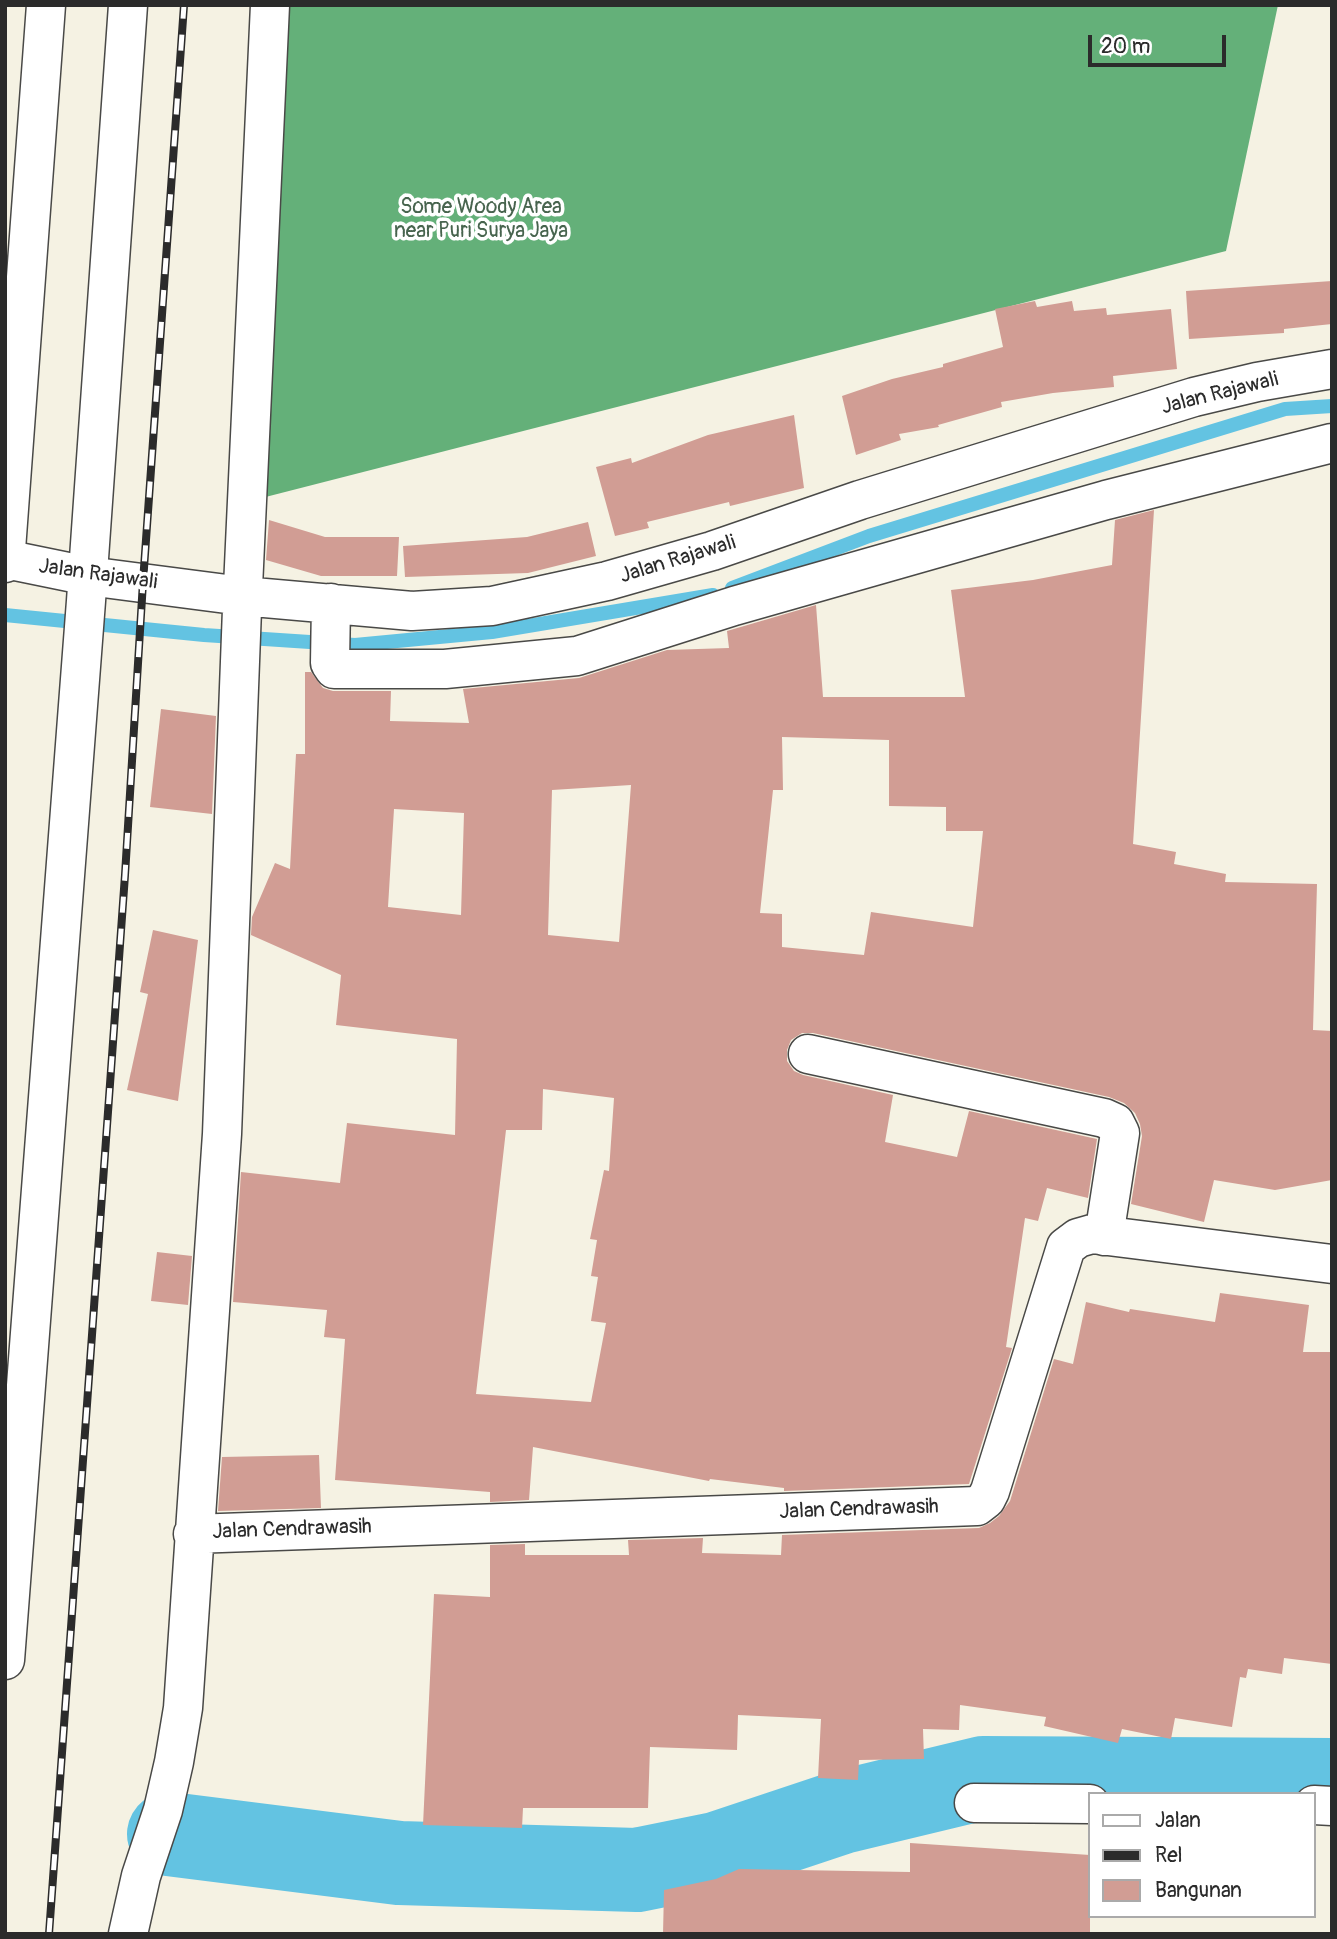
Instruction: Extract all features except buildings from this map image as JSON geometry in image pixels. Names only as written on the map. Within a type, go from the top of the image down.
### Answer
[{"type":"main road","points":[[5,561],[46,5]]},
{"type":"main road","points":[[5,1660],[87,589],[128,5]]},
{"type":"main road","points":[[128,1934],[141,1876],[163,1810],[183,1708],[222,1134],[242,602],[270,5]]},
{"type":"main road","name":"Jalan Rajawali","points":[[5,561],[87,589],[330,609],[412,611],[492,606],[549,595],[712,551],[860,500],[1194,397],[1257,382],[1332,369]]},
{"type":"main road","points":[[330,609],[330,663],[334,669],[445,669],[577,656],[734,606],[1093,504],[1332,443]]},
{"type":"main road","points":[[808,1054],[1104,1118],[1115,1124],[1120,1133],[1104,1236]]},
{"type":"main road","name":"Jalan Cendrawasih","points":[[193,1534],[977,1506],[986,1499],[990,1491],[1066,1247],[1078,1238],[1092,1234],[1332,1264]]},
{"type":"main road","points":[[974,1803],[1088,1804]]},
{"type":"green space","name":"Some Woody Area near Puri Surya Jaya","points":[[281,5],[1278,5],[1226,251],[246,502]]},
{"type":"waterway","points":[[732,588],[869,536],[1285,409],[1332,406]]},
{"type":"waterway","points":[[5,615],[204,635],[355,645],[492,632],[713,595]]},
{"type":"waterway","points":[[169,1834],[399,1863],[637,1870],[716,1854],[842,1812],[983,1778],[1332,1780]]},
{"type":"railway","points":[[49,1934],[184,5]]}]
